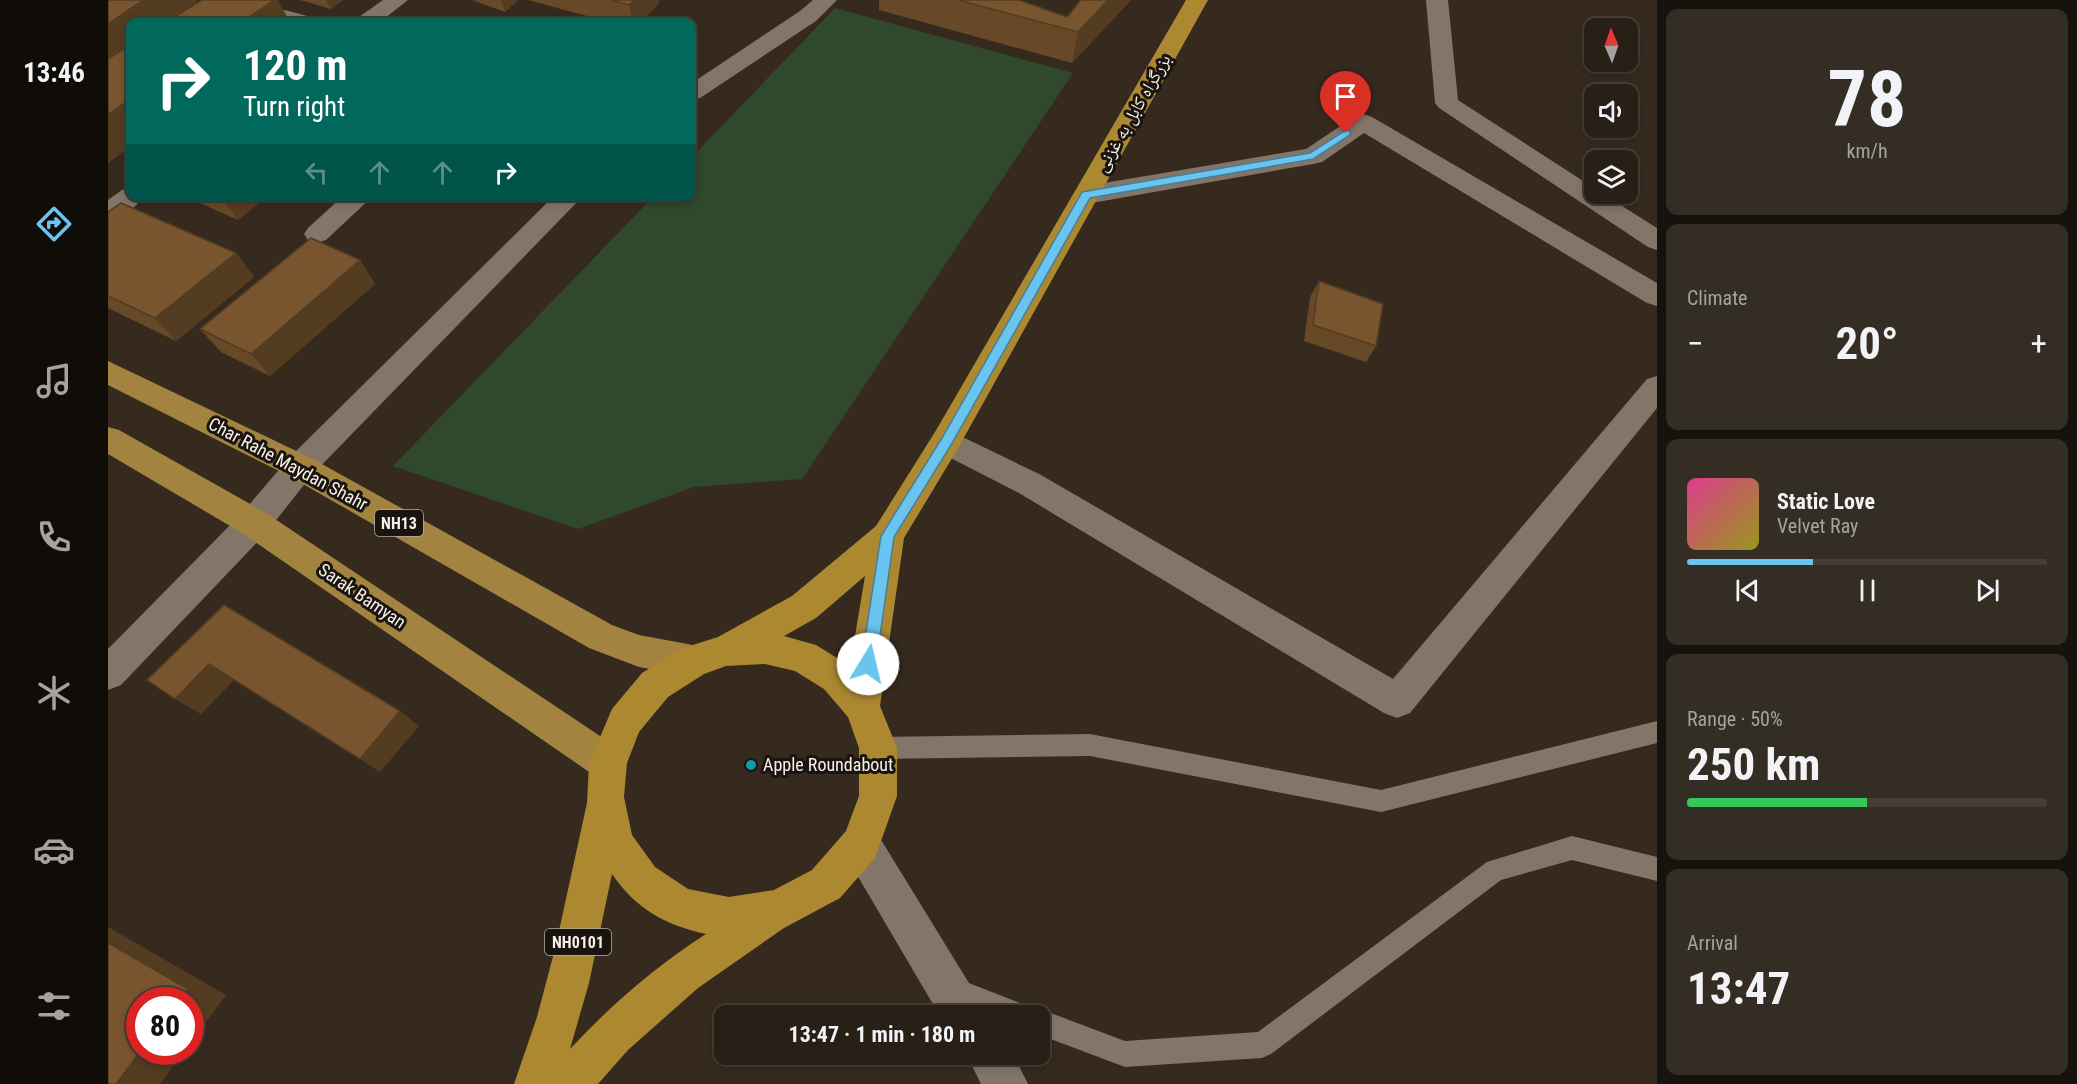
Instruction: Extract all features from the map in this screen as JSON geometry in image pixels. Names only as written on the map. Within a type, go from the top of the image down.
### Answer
[{"type":"highway","name":"بزرگراه کابل به غزنی","points":[[710,655],[804,607],[888,536],[946,441],[1197,0]]},
{"type":"highway","name":"بزرگراه کابل به غزنی","points":[[862,706],[888,536]]},
{"type":"highway","name":"NH0101","points":[[536,1084],[555,1034],[589,897],[606,780],[625,721],[655,685],[710,655],[765,648],[803,657],[837,677],[862,706],[878,748],[878,796],[861,844],[826,884],[779,910],[682,973],[613,1035],[568,1084]]},
{"type":"highway","name":"NH0101","points":[[606,780],[614,843],[641,881],[680,908],[729,918],[779,910]]},
{"type":"main road","name":"Char Rahe Maydan Shahr","points":[[108,372],[300,467],[601,637],[639,651],[710,655]]},
{"type":"main road","name":"Sarak Bamyan","points":[[108,439],[254,522],[606,780]]},
{"type":"street","points":[[372,18],[397,0]]},
{"type":"street","points":[[696,90],[808,16],[826,0]]},
{"type":"street","points":[[1437,0],[1447,103],[1657,241]]},
{"type":"street","points":[[1086,195],[1313,156],[1363,122],[1657,296]]},
{"type":"street","points":[[108,213],[126,200]]},
{"type":"street","points":[[317,234],[354,201]]},
{"type":"street","points":[[108,673],[254,522],[300,467],[565,201]]},
{"type":"street","points":[[946,441],[1030,484],[1397,701],[1657,387]]},
{"type":"street","points":[[861,844],[956,1002]]},
{"type":"street","points":[[995,1065],[1006,1084]]},
{"type":"lane","points":[[214,0],[300,18]]},
{"type":"lane","points":[[878,748],[1090,746],[1381,801],[1657,732]]},
{"type":"lane","points":[[1050,1026],[1125,1054],[1262,1045],[1495,870],[1572,848],[1657,869]]},
{"type":"green space","points":[[835,8],[1073,73],[802,479],[694,487],[578,529],[393,466],[649,201],[696,201],[696,153]]},
{"type":"building","points":[[108,0],[143,0],[108,24]]},
{"type":"building","points":[[202,0],[274,0],[248,18],[173,18]]},
{"type":"building","points":[[611,0],[634,0],[629,5]]},
{"type":"building","points":[[958,0],[1019,0],[1067,17],[1081,0],[1108,0],[1078,32]]},
{"type":"building","points":[[126,48],[126,102],[108,115],[108,59]]},
{"type":"building","points":[[121,203],[236,253],[155,318],[108,296],[108,212]]},
{"type":"building","points":[[311,238],[360,260],[251,354],[200,329]]},
{"type":"building","points":[[1319,281],[1383,304],[1376,346],[1313,325]]},
{"type":"building","points":[[224,605],[400,711],[360,759],[209,664],[175,699],[147,680]]},
{"type":"building","points":[[108,943],[185,987],[126,987],[126,1065],[130,1065],[116,1084],[108,1084]]},
{"type":"place","name":"Apple Roundabout","points":[[751,765]]},
{"type":"route","points":[[868,664],[888,536],[946,441],[1086,195],[1313,156],[1346,133]]}]
